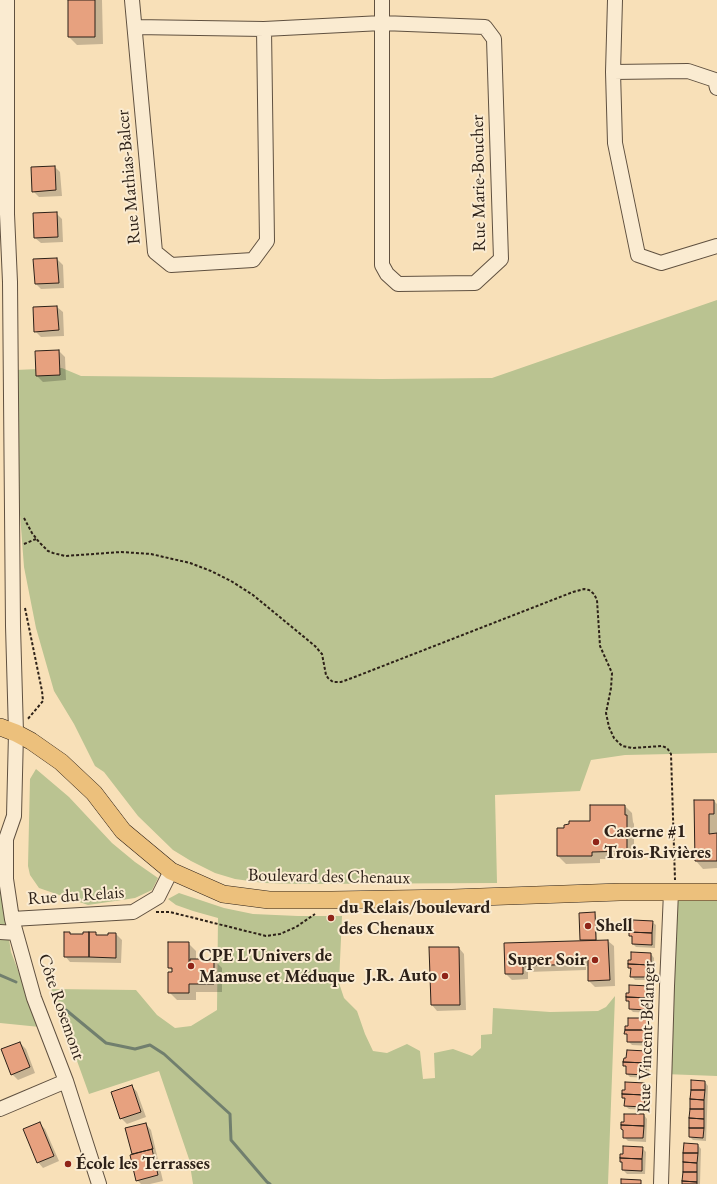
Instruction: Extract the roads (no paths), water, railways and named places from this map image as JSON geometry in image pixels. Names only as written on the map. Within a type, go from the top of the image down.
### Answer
[{"type":"main road","name":"Boulevard des Chenaux","points":[[0,727],[31,741],[61,762],[94,793],[123,831],[170,871],[224,894],[269,900],[332,900],[452,898],[620,892],[717,892]]},
{"type":"street","name":"Côte Rosemont","points":[[7,0],[4,214],[10,282],[6,453],[16,733],[14,816],[3,834],[3,857],[12,919],[34,998],[66,1081],[99,1184]]},
{"type":"street","name":"Rue Mathias-Balcer","points":[[132,0],[155,252],[171,265],[253,260],[267,241],[264,29]]},
{"type":"street","name":"Rue Marie-Boucher","points":[[135,27],[264,29],[382,23],[485,27],[494,39],[501,259],[475,283],[398,284],[388,274],[382,265],[382,23],[382,0]]},
{"type":"street","points":[[615,0],[615,143],[638,255],[661,264],[717,246]]},
{"type":"street","points":[[614,72],[688,71],[715,80],[717,88]]},
{"type":"street","name":"Rue du Relais","points":[[12,919],[133,912],[158,897],[170,871]]},
{"type":"street","name":"Rue Vincent-Bélanger","points":[[661,1184],[671,892]]},
{"type":"street","points":[[0,932],[16,933]]},
{"type":"street","points":[[0,1109],[66,1081]]},
{"type":"waterway","points":[[0,975],[16,982]]},
{"type":"waterway","points":[[66,1010],[106,1043],[135,1049],[150,1045],[164,1054],[230,1114],[231,1140],[270,1184]]},
{"type":"place","name":"Caserne #1 Trois-Rivières","points":[[596,842]]},
{"type":"place","name":"du Relais/boulevard des Chenaux","points":[[331,918]]},
{"type":"place","name":"Shell","points":[[588,926]]},
{"type":"place","name":"Super Soir","points":[[595,960]]},
{"type":"place","name":"CPE L'Univers de Mamuse et Méduque","points":[[191,966]]},
{"type":"place","name":"J.R. Auto","points":[[445,976]]},
{"type":"place","name":"École les Terrasses","points":[[68,1164]]}]
